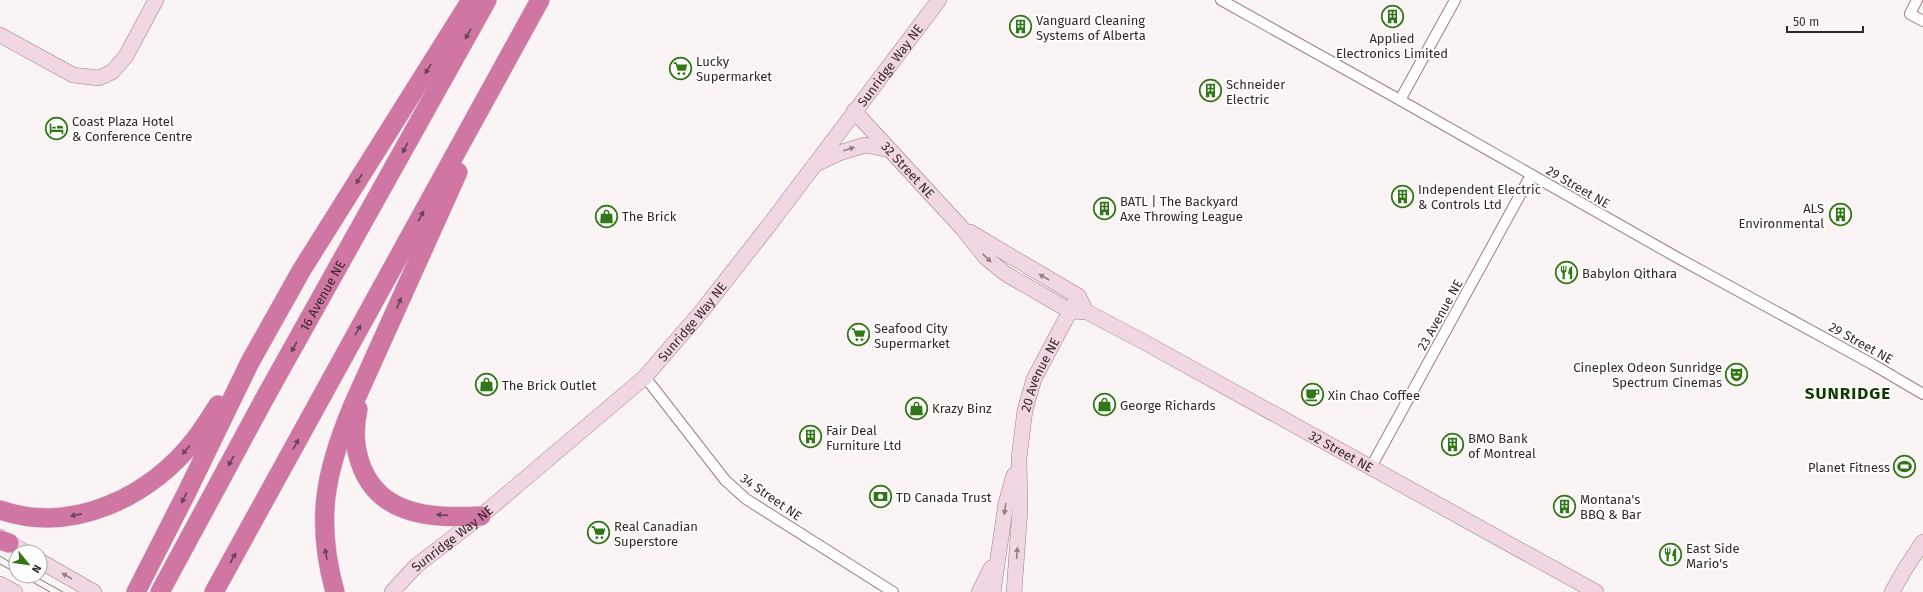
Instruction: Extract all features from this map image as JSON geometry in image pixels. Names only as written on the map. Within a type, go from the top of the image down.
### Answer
[{"type":"highway","points":[[136,592],[187,492],[250,362],[301,271],[471,0]]},
{"type":"highway","name":"16 Avenue NE","points":[[160,592],[271,388],[487,0]]},
{"type":"highway","points":[[214,592],[540,0]]},
{"type":"highway","points":[[335,592],[328,563],[324,534],[327,481],[337,442],[460,170],[528,37],[530,19]]},
{"type":"highway","points":[[0,510],[23,516],[61,518],[99,509],[135,492],[151,481],[186,450],[250,362]]},
{"type":"highway","points":[[366,376],[355,425],[355,440],[361,466],[375,489],[396,505],[417,512],[441,516],[481,516]]},
{"type":"street","points":[[0,35],[74,75],[99,78],[112,72],[126,56],[156,0]]},
{"type":"street","name":"Sunridge Way NE","points":[[392,592],[416,566],[481,516],[645,377],[700,312],[939,0]]},
{"type":"street","name":"29 Street NE","points":[[1221,0],[1923,394]]},
{"type":"street","points":[[1400,100],[1455,0]]},
{"type":"street","points":[[1917,0],[1910,14],[1923,21]]},
{"type":"street","name":"32 Street NE","points":[[854,112],[962,228],[986,258],[1024,285],[1070,311],[1087,312],[1372,467],[1596,592]]},
{"type":"street","points":[[814,165],[839,152],[865,145],[890,150]]},
{"type":"street","name":"23 Avenue NE","points":[[1372,467],[1531,175]]},
{"type":"street","name":"32 Street NE","points":[[962,228],[1078,296]]},
{"type":"street","points":[[1078,296],[1087,312]]},
{"type":"street","name":"20 Avenue NE","points":[[1014,592],[1020,510],[1019,458],[1025,410],[1034,379],[1078,296]]},
{"type":"street","name":"34 Street NE","points":[[645,377],[725,480],[746,499],[893,592]]},
{"type":"street","name":"20 Avenue NE","points":[[993,592],[1006,503],[1019,458]]},
{"type":"street","points":[[1892,592],[1905,568],[1923,542]]},
{"type":"street","points":[[979,592],[998,553]]},
{"type":"street","points":[[48,566],[94,592]]},
{"type":"street","points":[[0,584],[15,592]]},
{"type":"tram line","points":[[0,556],[8,561]]},
{"type":"tram line","points":[[0,564],[8,568]]},
{"type":"tram line","points":[[36,584],[50,592]]},
{"type":"tram line","points":[[48,584],[63,592]]},
{"type":"place","name":"Applied Electronics Limited","points":[[1392,16]]},
{"type":"place","name":"Vanguard Cleaning Systems of Alberta","points":[[1021,27]]},
{"type":"place","name":"Lucky Supermarket","points":[[681,68]]},
{"type":"place","name":"Schneider Electric","points":[[1210,91]]},
{"type":"place","name":"Coast Plaza Hotel & Conference Centre","points":[[56,128]]},
{"type":"place","name":"Independent Electric & Controls Ltd","points":[[1402,196]]},
{"type":"place","name":"BATL | The Backyard Axe Throwing League","points":[[1104,208]]},
{"type":"place","name":"ALS Environmental","points":[[1840,215]]},
{"type":"place","name":"The Brick","points":[[607,216]]},
{"type":"place","name":"Babylon Qithara","points":[[1567,273]]},
{"type":"place","name":"Seafood City Supermarket","points":[[859,335]]},
{"type":"place","name":"Cineplex Odeon Sunridge Spectrum Cinemas","points":[[1737,374]]},
{"type":"place","name":"The Brick Outlet","points":[[487,385]]},
{"type":"place","name":"Xin Chao Coffee","points":[[1313,395]]},
{"type":"place","name":"George Richards","points":[[1104,405]]},
{"type":"place","name":"Krazy Binz","points":[[917,408]]},
{"type":"place","name":"Fair Deal Furniture Ltd","points":[[810,437]]},
{"type":"place","name":"BMO Bank of Montreal","points":[[1453,445]]},
{"type":"place","name":"Planet Fitness","points":[[1905,467]]},
{"type":"place","name":"TD Canada Trust","points":[[880,497]]},
{"type":"place","name":"Montana's BBQ & Bar","points":[[1564,506]]},
{"type":"place","name":"Real Canadian Superstore","points":[[599,533]]},
{"type":"place","name":"East Side Mario's","points":[[1671,555]]},
{"type":"district","name":"SUNRIDGE","points":[[1848,393]]}]
